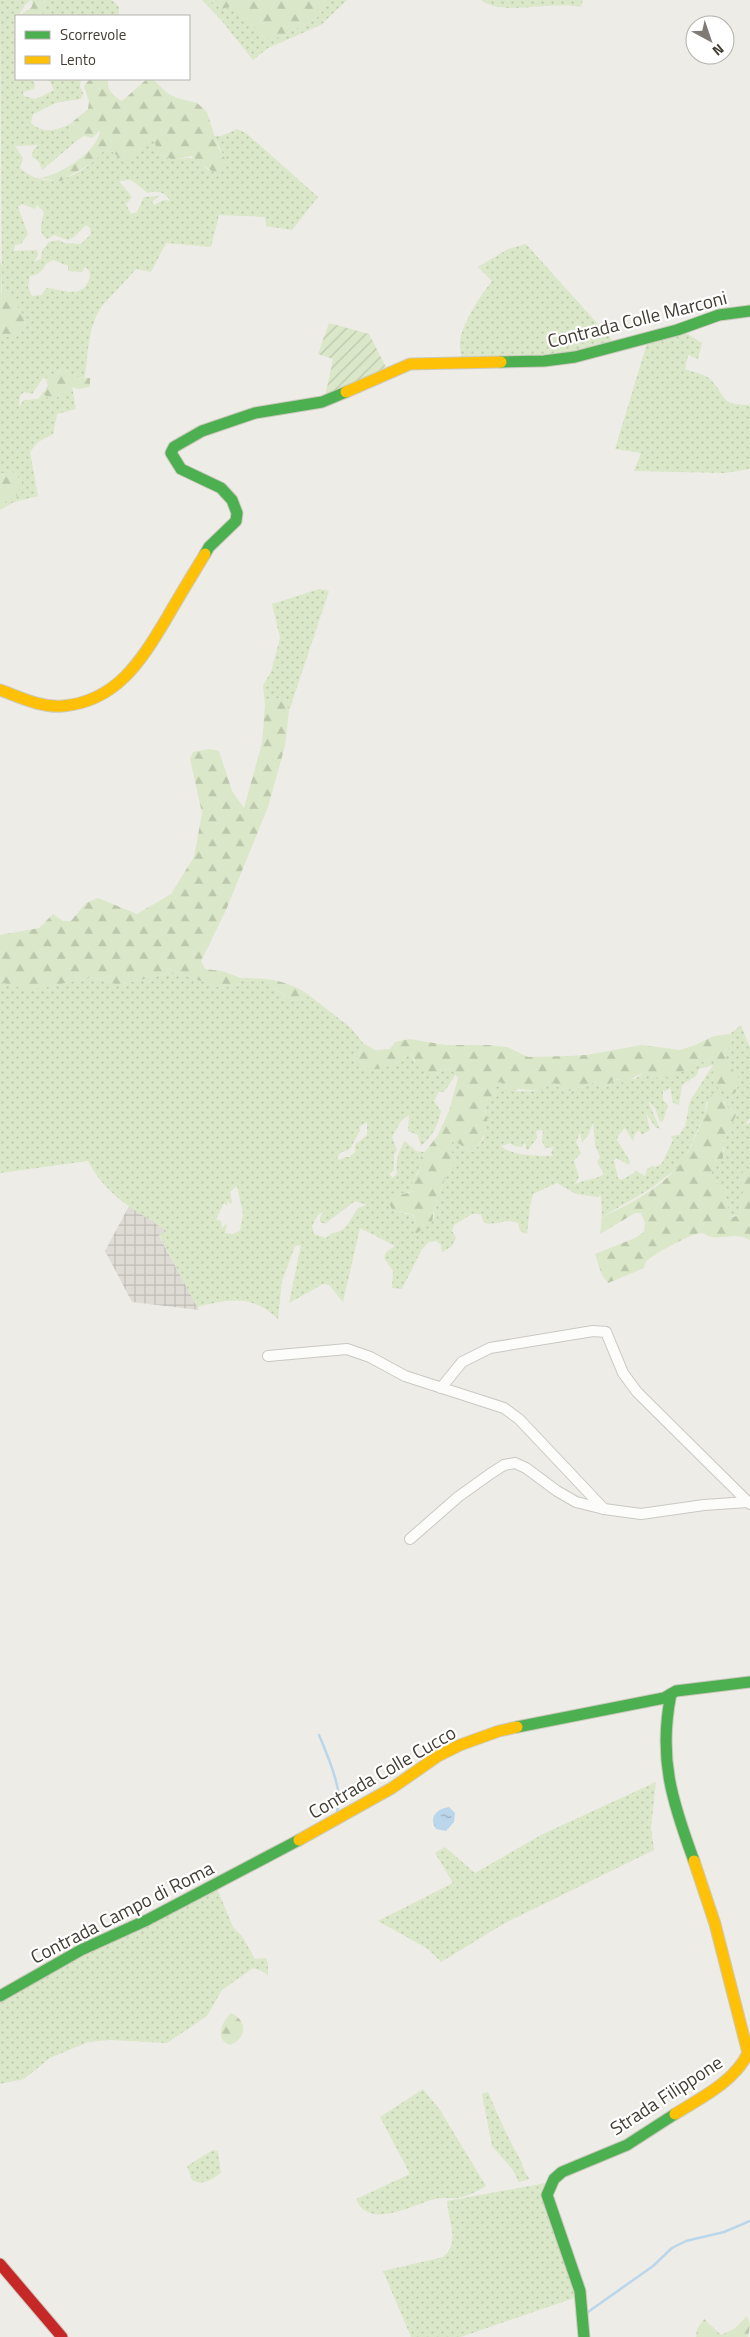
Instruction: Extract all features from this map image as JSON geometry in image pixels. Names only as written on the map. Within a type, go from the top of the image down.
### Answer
[{"type":"street","name":"Contrada Colle Marconi","points":[[0,690],[41,704],[70,704],[85,701],[107,691],[126,678],[141,661],[209,547],[236,521],[237,513],[221,488],[181,469],[173,459],[171,453],[174,447],[202,431],[255,413],[322,402],[410,364],[544,361],[575,356],[677,330],[719,315],[750,311]]},
{"type":"street","points":[[441,1388],[462,1362],[490,1348],[593,1331],[606,1332],[622,1373],[637,1392],[749,1503]]},
{"type":"street","points":[[268,1356],[347,1349],[370,1358],[405,1376],[504,1408],[519,1418],[604,1509]]},
{"type":"street","points":[[410,1539],[458,1497],[504,1465],[515,1464],[526,1468],[557,1491],[576,1502],[604,1509],[641,1514],[704,1505],[749,1503]]},
{"type":"street","points":[[671,1694],[676,1691],[750,1682]]},
{"type":"street","name":"Contrada Colle Cucco","points":[[262,1860],[392,1788],[438,1756],[460,1745],[499,1731],[654,1700],[671,1694]]},
{"type":"street","name":"Strada Filippone","points":[[584,2337],[580,2290],[547,2195],[554,2179],[562,2172],[627,2145],[714,2090],[743,2064],[748,2053],[710,1906],[668,1783],[664,1755],[667,1706],[671,1694]]},
{"type":"street","name":"Contrada Campo di Roma","points":[[0,1996],[81,1950],[147,1920],[262,1860]]},
{"type":"street","points":[[0,2264],[62,2337]]},
{"type":"shaded area","points":[[129,1206],[167,1231],[159,1236],[199,1310],[132,1302],[105,1251]]},
{"type":"green space","points":[[0,0],[27,0],[19,15],[15,15],[14,25],[15,80],[32,80],[35,84],[34,89],[23,92],[24,96],[36,99],[54,90],[50,81],[46,80],[81,80],[80,87],[83,93],[81,99],[50,105],[33,114],[31,123],[45,130],[60,128],[70,124],[69,133],[72,137],[79,139],[42,170],[39,162],[32,157],[33,150],[38,145],[15,146],[23,158],[20,168],[31,176],[42,180],[65,178],[76,174],[86,167],[104,150],[113,152],[125,163],[151,133],[159,154],[173,159],[193,158],[208,170],[225,166],[225,159],[214,136],[221,136],[237,129],[246,133],[318,197],[292,230],[266,226],[265,217],[219,215],[211,247],[166,243],[151,272],[136,269],[103,305],[94,321],[85,377],[77,377],[65,370],[47,377],[49,387],[44,394],[56,398],[72,387],[76,409],[57,414],[53,434],[38,442],[30,452],[38,496],[14,502],[0,510],[0,506],[17,497],[17,493],[22,487],[22,483],[15,474],[3,473],[0,475],[0,337],[15,337],[24,329],[25,318],[15,304],[2,295]],"holes":[[[131,180],[148,193],[158,192],[164,194],[170,201],[164,200],[154,205],[152,202],[159,196],[144,197],[137,212],[131,214],[126,204],[132,197],[119,181]],[[22,204],[35,209],[37,205],[44,212],[41,230],[47,239],[54,235],[68,240],[74,237],[86,225],[90,228],[91,234],[81,244],[64,243],[59,240],[49,242],[42,251],[41,259],[34,262],[38,255],[37,250],[14,251],[15,245],[21,244],[28,234],[18,207]],[[53,260],[68,266],[68,271],[82,272],[85,267],[88,269],[90,276],[85,287],[82,290],[70,292],[46,288],[42,295],[32,296],[28,287],[30,276],[40,272],[46,264]],[[43,378],[46,379],[48,387],[38,399],[24,400],[19,406],[20,396],[24,392],[32,394]]]},
{"type":"green space","points":[[31,0],[44,0],[46,9],[41,15],[20,15],[31,8],[33,3]]},
{"type":"green space","points":[[44,0],[112,0],[119,7],[119,15],[41,15],[46,9]]},
{"type":"green space","points":[[202,0],[209,0],[222,9],[232,6],[259,33],[270,41],[314,20],[320,14],[326,0],[347,0],[321,25],[268,48],[253,60],[221,20]]},
{"type":"green space","points":[[209,0],[326,0],[320,14],[314,20],[270,41],[259,33],[238,10],[232,6],[222,9]]},
{"type":"green space","points":[[481,0],[583,0],[581,7],[557,5],[514,8],[490,5]]},
{"type":"green space","points":[[89,80],[108,80],[111,92],[122,101],[146,80],[154,80],[167,93],[177,98],[197,103],[207,112],[218,147],[225,159],[225,166],[219,176],[191,156],[174,160],[159,154],[151,134],[144,150],[125,163],[113,152],[104,150],[95,161],[61,181],[37,178],[55,173],[76,162],[93,146],[98,138],[100,130],[92,138],[84,136],[79,139],[72,137],[69,133],[70,124],[88,109],[89,102],[84,86]]},
{"type":"green space","points":[[526,244],[614,342],[566,355],[462,360],[460,342],[465,324],[477,301],[492,281],[478,267],[508,249]]},
{"type":"green space","points":[[0,261],[2,268],[1,293],[3,291],[12,296],[15,304],[25,317],[24,329],[15,337],[0,337]]},
{"type":"green space","points":[[329,323],[369,334],[386,367],[325,397],[333,359],[318,354]]},
{"type":"green space","points":[[681,330],[702,343],[698,359],[688,355],[685,369],[708,377],[728,402],[750,405],[750,469],[725,473],[634,471],[641,453],[615,449],[648,340]]},
{"type":"green space","points":[[65,370],[77,377],[90,378],[90,387],[78,389],[72,387],[56,398],[48,398],[44,394],[49,387],[47,377]]},
{"type":"green space","points":[[11,470],[22,482],[22,487],[17,493],[17,497],[0,506],[0,475]]},
{"type":"green space","points":[[319,589],[329,591],[289,711],[283,697],[269,701],[265,705],[263,685],[271,672],[280,638],[272,604]]},
{"type":"green space","points":[[283,697],[289,711],[285,746],[268,807],[226,910],[201,961],[205,969],[222,971],[241,978],[239,984],[221,988],[175,972],[118,985],[92,977],[43,988],[24,989],[0,982],[0,935],[39,928],[53,914],[63,921],[71,921],[86,903],[98,898],[137,914],[171,894],[194,857],[202,813],[190,759],[193,752],[210,749],[219,751],[232,791],[244,808],[262,743],[265,705],[269,701]]},
{"type":"green space","points":[[175,972],[221,988],[239,984],[241,978],[268,979],[272,986],[289,1000],[299,1001],[310,996],[351,1028],[363,1043],[359,1056],[354,1059],[377,1065],[390,1065],[411,1053],[414,1061],[432,1075],[450,1068],[456,1074],[444,1092],[439,1092],[434,1101],[441,1111],[437,1126],[429,1138],[421,1146],[418,1135],[408,1131],[409,1115],[401,1121],[392,1137],[397,1150],[394,1155],[394,1170],[389,1174],[393,1178],[397,1173],[398,1156],[405,1141],[416,1151],[424,1152],[421,1157],[420,1170],[416,1174],[414,1191],[401,1194],[394,1211],[412,1214],[416,1223],[434,1218],[434,1209],[443,1183],[456,1157],[452,1153],[452,1141],[473,1152],[484,1138],[486,1112],[482,1105],[494,1095],[495,1085],[499,1082],[507,1084],[505,1089],[517,1091],[541,1091],[551,1081],[562,1090],[570,1091],[595,1082],[607,1087],[613,1080],[635,1079],[646,1071],[660,1079],[670,1077],[715,1056],[712,1080],[740,1081],[726,1059],[725,1052],[730,1045],[730,1034],[741,1025],[750,1048],[750,1118],[746,1123],[747,1125],[750,1122],[750,1169],[744,1170],[743,1196],[739,1215],[729,1216],[725,1190],[709,1176],[724,1152],[723,1143],[737,1113],[727,1107],[724,1101],[706,1102],[705,1114],[684,1160],[677,1168],[650,1189],[602,1217],[601,1195],[598,1197],[576,1194],[557,1183],[533,1194],[527,1234],[520,1231],[518,1223],[510,1221],[493,1224],[484,1223],[481,1214],[472,1214],[454,1225],[452,1231],[456,1238],[451,1247],[442,1252],[441,1245],[436,1241],[429,1242],[422,1249],[402,1289],[392,1288],[393,1271],[384,1258],[386,1252],[395,1246],[360,1228],[343,1302],[329,1285],[323,1284],[289,1303],[301,1245],[295,1246],[282,1281],[278,1319],[259,1305],[249,1302],[230,1301],[197,1307],[159,1235],[167,1231],[122,1201],[104,1184],[88,1161],[0,1173],[0,982],[43,988],[92,977],[118,985]],"holes":[[[713,1065],[690,1101],[685,1126],[679,1135],[671,1136],[673,1140],[662,1163],[647,1169],[645,1176],[635,1170],[634,1173],[621,1180],[618,1178],[614,1161],[616,1158],[629,1165],[630,1161],[617,1140],[618,1136],[625,1128],[633,1141],[635,1134],[639,1130],[642,1135],[650,1130],[646,1113],[655,1127],[660,1129],[648,1101],[655,1108],[660,1122],[663,1121],[668,1105],[663,1100],[663,1090],[665,1092],[670,1087],[673,1103],[679,1105],[682,1085],[696,1076],[699,1069]],[[367,1122],[367,1135],[355,1145],[355,1152],[349,1157],[340,1160],[337,1158],[340,1153],[350,1149],[360,1131],[359,1127]],[[593,1122],[595,1145],[600,1157],[597,1162],[604,1174],[575,1184],[579,1177],[574,1161],[581,1153],[576,1142],[580,1133],[582,1142],[589,1133]],[[536,1131],[543,1131],[542,1141],[545,1148],[554,1147],[551,1153],[553,1156],[518,1154],[501,1146],[510,1143],[514,1146],[522,1147],[525,1142],[526,1149],[528,1150],[537,1138]],[[237,1186],[243,1214],[240,1231],[232,1234],[225,1233],[227,1223],[222,1228],[221,1221],[216,1219],[224,1203],[227,1206],[227,1200],[230,1204],[232,1202],[230,1192]],[[355,1201],[367,1205],[358,1208],[343,1229],[326,1238],[314,1234],[312,1226],[318,1215],[325,1210],[320,1217],[320,1222],[325,1224]]]},
{"type":"green space","points":[[268,979],[290,985],[310,996],[299,1001],[289,1000],[272,986]]},
{"type":"green space","points":[[730,1034],[730,1045],[725,1052],[726,1059],[740,1081],[735,1093],[730,1095],[718,1088],[712,1080],[715,1056],[671,1077],[660,1079],[646,1071],[623,1083],[619,1079],[613,1080],[607,1087],[595,1082],[569,1091],[562,1090],[551,1081],[541,1091],[519,1089],[508,1092],[505,1090],[507,1084],[499,1082],[495,1085],[494,1095],[482,1105],[487,1118],[486,1130],[473,1152],[458,1143],[452,1142],[452,1153],[456,1157],[443,1183],[434,1209],[432,1222],[417,1233],[413,1232],[416,1223],[413,1214],[393,1211],[390,1205],[394,1198],[414,1191],[412,1182],[420,1170],[419,1163],[421,1157],[438,1135],[449,1111],[458,1078],[450,1068],[432,1075],[419,1068],[411,1053],[399,1062],[379,1069],[358,1067],[354,1059],[359,1056],[363,1043],[375,1050],[390,1049],[395,1042],[410,1039],[446,1045],[488,1045],[507,1047],[528,1057],[586,1055],[642,1045],[680,1050],[714,1036]]},
{"type":"green space","points":[[718,1093],[727,1107],[737,1113],[723,1143],[723,1158],[709,1176],[725,1190],[729,1216],[733,1217],[739,1215],[743,1196],[741,1175],[744,1170],[750,1169],[750,1240],[740,1236],[711,1237],[702,1233],[697,1234],[656,1254],[647,1261],[644,1268],[608,1283],[602,1275],[595,1254],[635,1238],[644,1232],[645,1223],[641,1213],[635,1213],[600,1234],[602,1217],[640,1198],[664,1181],[674,1171],[692,1144],[709,1098],[711,1095]]},
{"type":"green space","points":[[656,1782],[651,1827],[654,1850],[505,1923],[441,1962],[428,1949],[378,1921],[453,1883],[435,1853],[445,1847],[475,1873],[543,1834]]},
{"type":"green space","points":[[216,1886],[233,1927],[242,1936],[255,1959],[266,1958],[268,1976],[264,1972],[253,1968],[222,1990],[207,2016],[167,2043],[110,2040],[88,2042],[50,2058],[24,2079],[0,2084],[0,2000]]},
{"type":"green space","points":[[231,2013],[240,2020],[243,2029],[240,2038],[230,2045],[222,2039],[221,2030]]},
{"type":"green space","points":[[423,2089],[440,2110],[486,2186],[458,2198],[435,2199],[392,2213],[370,2213],[362,2208],[356,2199],[410,2174],[380,2117]]},
{"type":"green space","points":[[488,2092],[530,2179],[519,2182],[512,2169],[492,2146],[482,2094]]},
{"type":"green space","points":[[213,2150],[218,2153],[221,2173],[203,2182],[192,2180],[187,2166]]},
{"type":"green space","points":[[546,2183],[577,2297],[461,2337],[411,2337],[383,2271],[443,2257],[451,2245],[452,2238],[447,2201]]},
{"type":"green space","points":[[747,2316],[750,2325],[748,2337],[696,2337],[697,2329],[704,2319],[721,2335],[734,2329]]},
{"type":"water","points":[[449,1807],[455,1813],[454,1822],[446,1831],[436,1829],[433,1817],[441,1810]]},
{"type":"waterway","points":[[319,1735],[337,1784],[339,1794],[337,1811]]},
{"type":"waterway","points":[[588,2312],[653,2266],[672,2248],[686,2241],[724,2232],[750,2221]]},
{"type":"traffic: fast","points":[[501,362],[544,361],[575,357],[677,330],[719,315],[750,311]]},
{"type":"traffic: fast","points":[[205,554],[209,547],[236,521],[237,513],[232,500],[221,488],[181,469],[171,453],[174,447],[202,431],[255,413],[322,402],[346,392]]},
{"type":"traffic: fast","points":[[517,1727],[664,1698],[676,1691],[750,1682]]},
{"type":"traffic: fast","points":[[671,1694],[666,1739],[669,1779],[679,1819],[694,1861]]},
{"type":"traffic: fast","points":[[0,1996],[81,1950],[147,1920],[299,1840]]},
{"type":"traffic: fast","points":[[584,2337],[580,2291],[547,2195],[554,2179],[562,2172],[627,2145],[675,2114]]},
{"type":"traffic: slow","points":[[346,392],[410,364],[501,362]]},
{"type":"traffic: slow","points":[[0,690],[39,704],[63,706],[99,696],[114,687],[138,662],[148,648],[205,554]]},
{"type":"traffic: slow","points":[[299,1840],[392,1788],[438,1756],[460,1745],[499,1731],[517,1727]]},
{"type":"traffic: slow","points":[[675,2114],[726,2080],[735,2072],[748,2053],[715,1924],[694,1861]]},
{"type":"traffic: jam","points":[[0,2264],[62,2337]]}]
